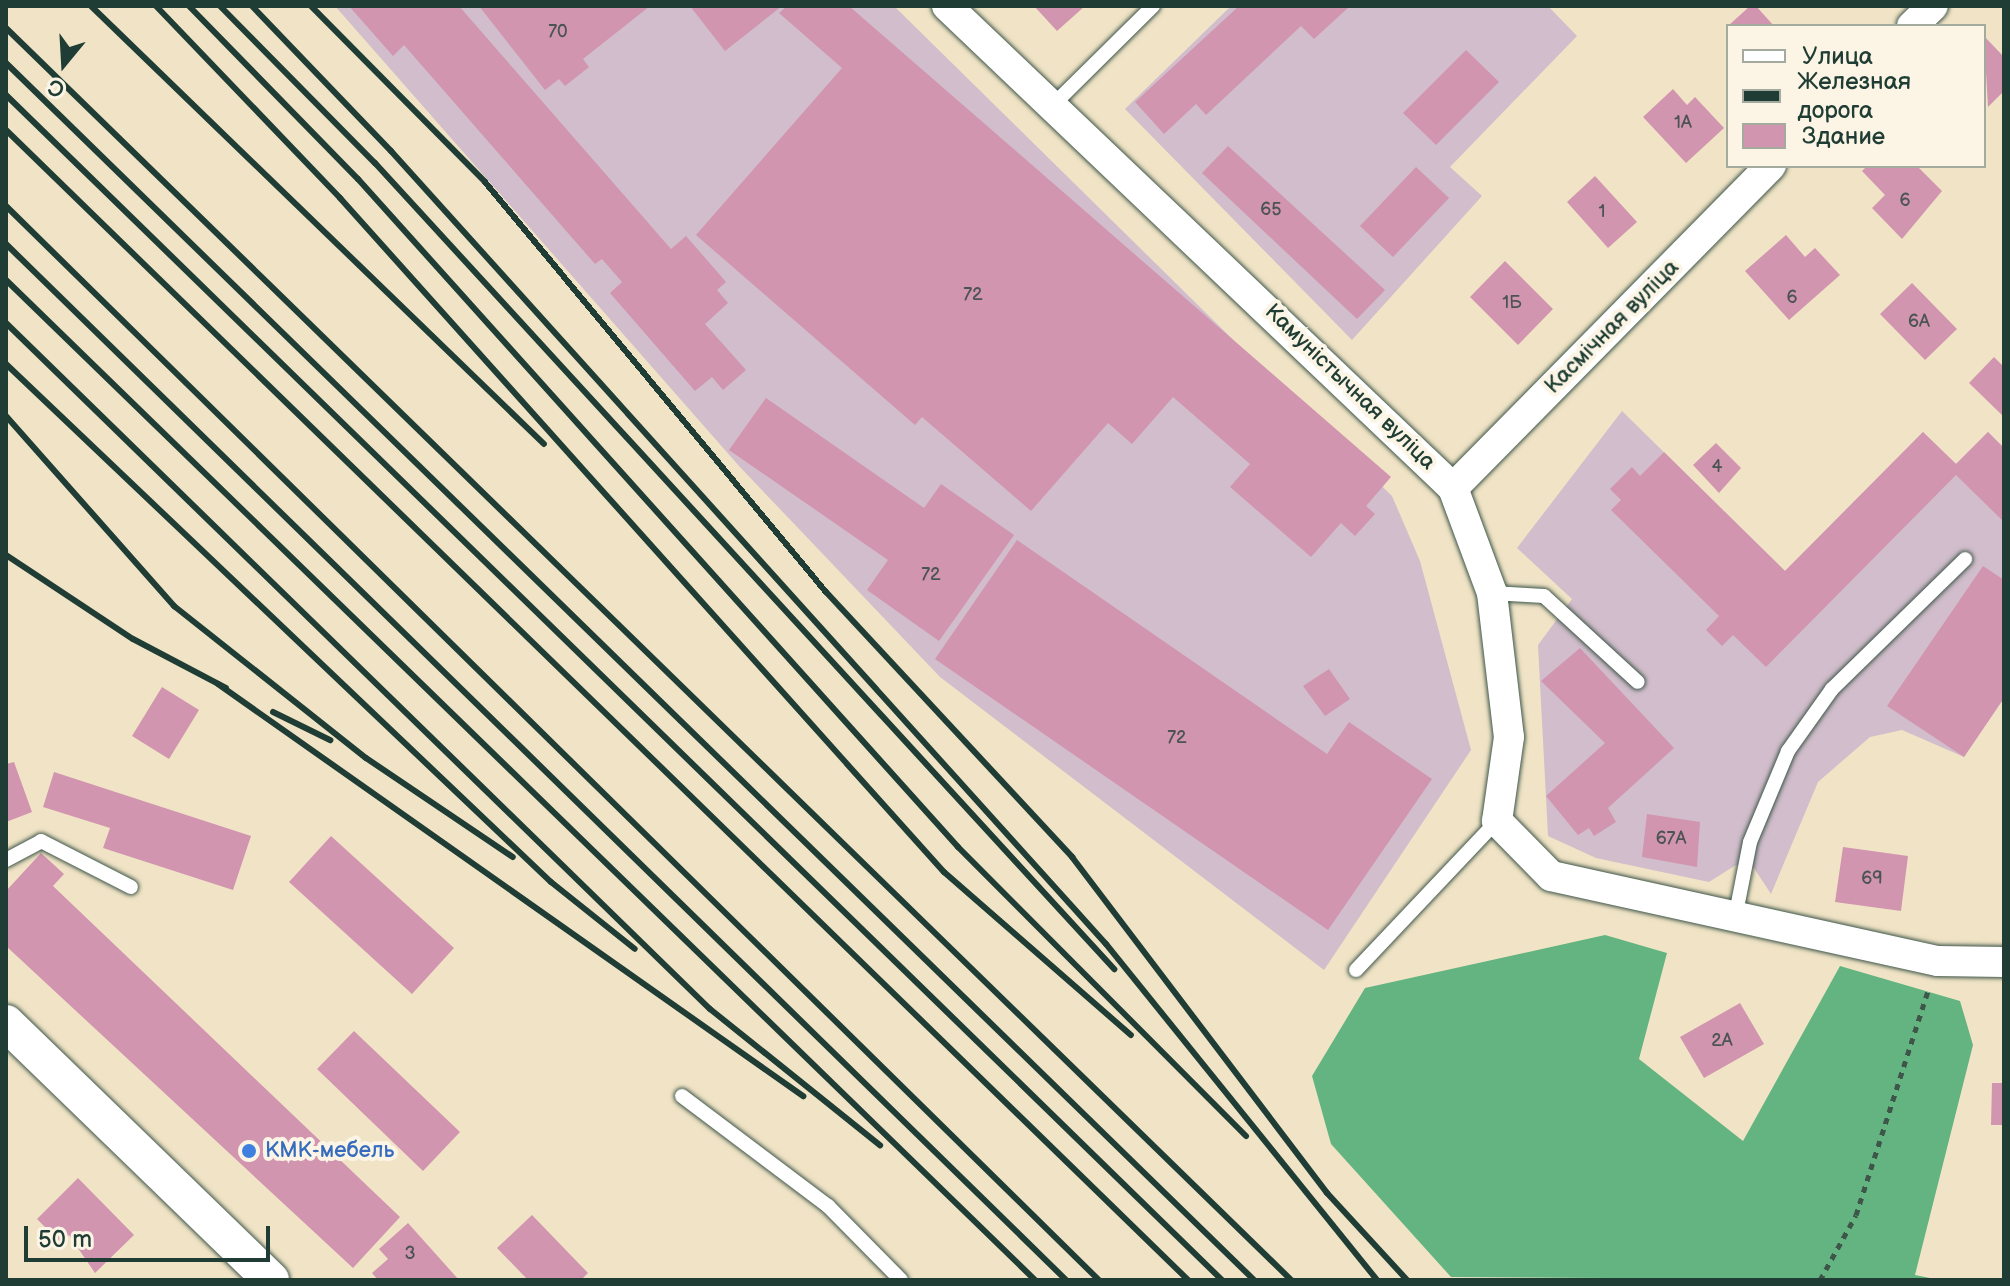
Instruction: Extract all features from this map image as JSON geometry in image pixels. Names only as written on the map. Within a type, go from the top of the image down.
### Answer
[{"type":"street","name":"Камуністычная вуліца","points":[[947,6],[1453,488],[1492,593],[1509,737],[1497,821]]},
{"type":"street","points":[[1914,24],[1933,6]]},
{"type":"street","name":"Касмічная вуліца","points":[[1453,488],[1769,168]]},
{"type":"street","points":[[1497,821],[1551,876],[1776,928],[1938,961],[2004,962]]},
{"type":"street","points":[[6,1023],[271,1280]]},
{"type":"lane","points":[[1052,106],[1153,6]]},
{"type":"lane","points":[[1735,918],[1750,842],[1788,751],[1832,689],[1965,559]]},
{"type":"lane","points":[[1492,593],[1544,596],[1638,682]]},
{"type":"lane","points":[[1356,970],[1497,821]]},
{"type":"lane","points":[[6,860],[41,841],[131,887]]},
{"type":"lane","points":[[682,1096],[828,1206],[901,1280]]},
{"type":"path","points":[[1820,1280],[1856,1215],[1938,961]]},
{"type":"shaded area","points":[[335,6],[894,6],[1392,496],[1420,561],[1471,750],[1324,970],[940,677],[739,466]]},
{"type":"shaded area","points":[[1231,6],[1548,6],[1577,36],[1450,167],[1482,196],[1352,340],[1125,109]]},
{"type":"shaded area","points":[[1622,411],[1785,571],[1923,432],[1956,464],[1988,432],[2004,448],[2004,698],[1964,757],[1902,730],[1870,737],[1818,782],[1771,894],[1754,868],[1736,865],[1709,882],[1596,858],[1548,836],[1538,645],[1572,599],[1517,548]]},
{"type":"green space","points":[[1605,935],[1667,953],[1639,1059],[1743,1141],[1840,966],[1960,1001],[1973,1045],[1915,1275],[1940,1280],[1451,1277],[1331,1144],[1312,1076],[1365,988]]},
{"type":"building","points":[[349,6],[459,6],[671,249],[686,236],[726,282],[717,290],[728,303],[705,324],[746,370],[723,390],[712,377],[695,391],[610,293],[622,282],[602,259],[595,264],[404,45],[393,56]]},
{"type":"building","points":[[479,6],[650,6],[583,59],[589,67],[565,86],[559,79],[545,90]]},
{"type":"building","points":[[690,6],[782,6],[725,51]]},
{"type":"building","points":[[787,6],[849,6],[1391,477],[1366,506],[1375,514],[1355,536],[1341,523],[1311,557],[1230,487],[1250,464],[1173,397],[1132,444],[1108,423],[1031,511],[922,417],[915,425],[696,235],[842,68],[779,13]]},
{"type":"building","points":[[1034,6],[1085,6],[1057,31]]},
{"type":"building","points":[[1239,6],[1350,6],[1314,39],[1301,26],[1206,115],[1196,104],[1164,134],[1135,102]]},
{"type":"building","points":[[1750,6],[1756,6],[1772,24],[1730,24]]},
{"type":"building","points":[[1986,38],[2004,57],[2004,91],[1988,107]]},
{"type":"building","points":[[1466,50],[1499,82],[1436,145],[1403,113]]},
{"type":"building","points":[[1673,89],[1687,105],[1695,97],[1724,128],[1686,163],[1643,117]]},
{"type":"building","points":[[1228,146],[1385,290],[1357,319],[1202,173]]},
{"type":"building","points":[[1416,167],[1449,198],[1393,257],[1360,226]]},
{"type":"building","points":[[1865,168],[1919,168],[1942,191],[1902,239],[1872,208],[1885,195],[1862,171]]},
{"type":"building","points":[[1595,176],[1637,222],[1608,248],[1567,202]]},
{"type":"building","points":[[1786,235],[1805,257],[1815,248],[1840,275],[1789,320],[1745,271]]},
{"type":"building","points":[[1505,261],[1553,309],[1518,345],[1470,297]]},
{"type":"building","points":[[1912,283],[1957,329],[1925,360],[1880,314]]},
{"type":"building","points":[[1994,357],[2004,367],[2004,417],[1969,383]]},
{"type":"building","points":[[766,398],[924,508],[941,484],[1014,535],[939,641],[867,590],[888,560],[729,450]]},
{"type":"building","points":[[1923,432],[1956,464],[1988,432],[2004,448],[2004,522],[1956,475],[1766,667],[1733,635],[1722,646],[1706,630],[1719,616],[1611,510],[1621,500],[1610,489],[1632,467],[1640,476],[1664,452],[1785,571]]},
{"type":"building","points":[[1716,443],[1741,468],[1719,493],[1693,465]]},
{"type":"building","points":[[1017,540],[1327,754],[1349,722],[1432,779],[1328,930],[935,659]]},
{"type":"building","points":[[1983,566],[2004,580],[2004,698],[1964,757],[1887,706]]},
{"type":"building","points":[[1580,648],[1674,748],[1608,808],[1616,822],[1594,836],[1589,828],[1578,835],[1546,796],[1605,743],[1541,681]]},
{"type":"building","points":[[1329,669],[1350,699],[1325,716],[1303,686]]},
{"type":"building","points":[[162,687],[199,710],[169,759],[132,736]]},
{"type":"building","points":[[14,762],[32,812],[6,822],[6,764]]},
{"type":"building","points":[[54,772],[251,836],[233,890],[103,848],[110,828],[43,807]]},
{"type":"building","points":[[1647,814],[1700,822],[1697,867],[1642,857]]},
{"type":"building","points":[[331,836],[454,948],[412,994],[289,882]]},
{"type":"building","points":[[1843,847],[1908,856],[1901,911],[1835,902]]},
{"type":"building","points":[[41,853],[64,874],[53,886],[400,1217],[353,1268],[6,946],[6,891]]},
{"type":"building","points":[[1740,1003],[1764,1044],[1704,1078],[1680,1037]]},
{"type":"building","points":[[354,1031],[460,1132],[423,1171],[317,1069]]},
{"type":"building","points":[[1992,1083],[2004,1083],[2004,1125],[1991,1125]]},
{"type":"building","points":[[78,1178],[134,1235],[95,1273],[69,1235],[61,1243],[37,1219]]},
{"type":"building","points":[[532,1215],[588,1273],[581,1280],[528,1280],[497,1248]]},
{"type":"building","points":[[408,1223],[459,1280],[378,1280],[372,1273],[388,1259],[379,1249]]},
{"type":"railway","points":[[91,6],[544,444]]},
{"type":"railway","points":[[156,6],[340,198],[944,872],[1131,1035]]},
{"type":"railway","points":[[189,6],[358,179],[958,847],[1246,1136]]},
{"type":"railway","points":[[220,6],[375,163],[1114,969]]},
{"type":"railway","points":[[252,6],[391,151],[1106,944],[1377,1280]]},
{"type":"railway","points":[[311,6],[485,182],[826,592],[1072,857],[1327,1193],[1407,1280]]},
{"type":"railway","points":[[6,28],[1291,1280]]},
{"type":"railway","points":[[6,63],[1254,1280]]},
{"type":"railway","points":[[6,95],[1222,1280]]},
{"type":"railway","points":[[6,130],[1188,1280]]},
{"type":"railway","points":[[6,206],[1099,1280]]},
{"type":"railway","points":[[6,244],[1066,1280]]},
{"type":"railway","points":[[6,280],[1035,1280]]},
{"type":"railway","points":[[6,323],[710,1009],[880,1145]]},
{"type":"railway","points":[[6,364],[551,882],[635,949]]},
{"type":"railway","points":[[6,416],[174,606],[366,758],[513,857]]},
{"type":"railway","points":[[6,555],[133,639],[226,688]]},
{"type":"railway","points":[[218,684],[803,1096]]},
{"type":"railway","points":[[273,712],[330,740]]},
{"type":"place","name":"КМК-мебель","points":[[249,1151]]}]
